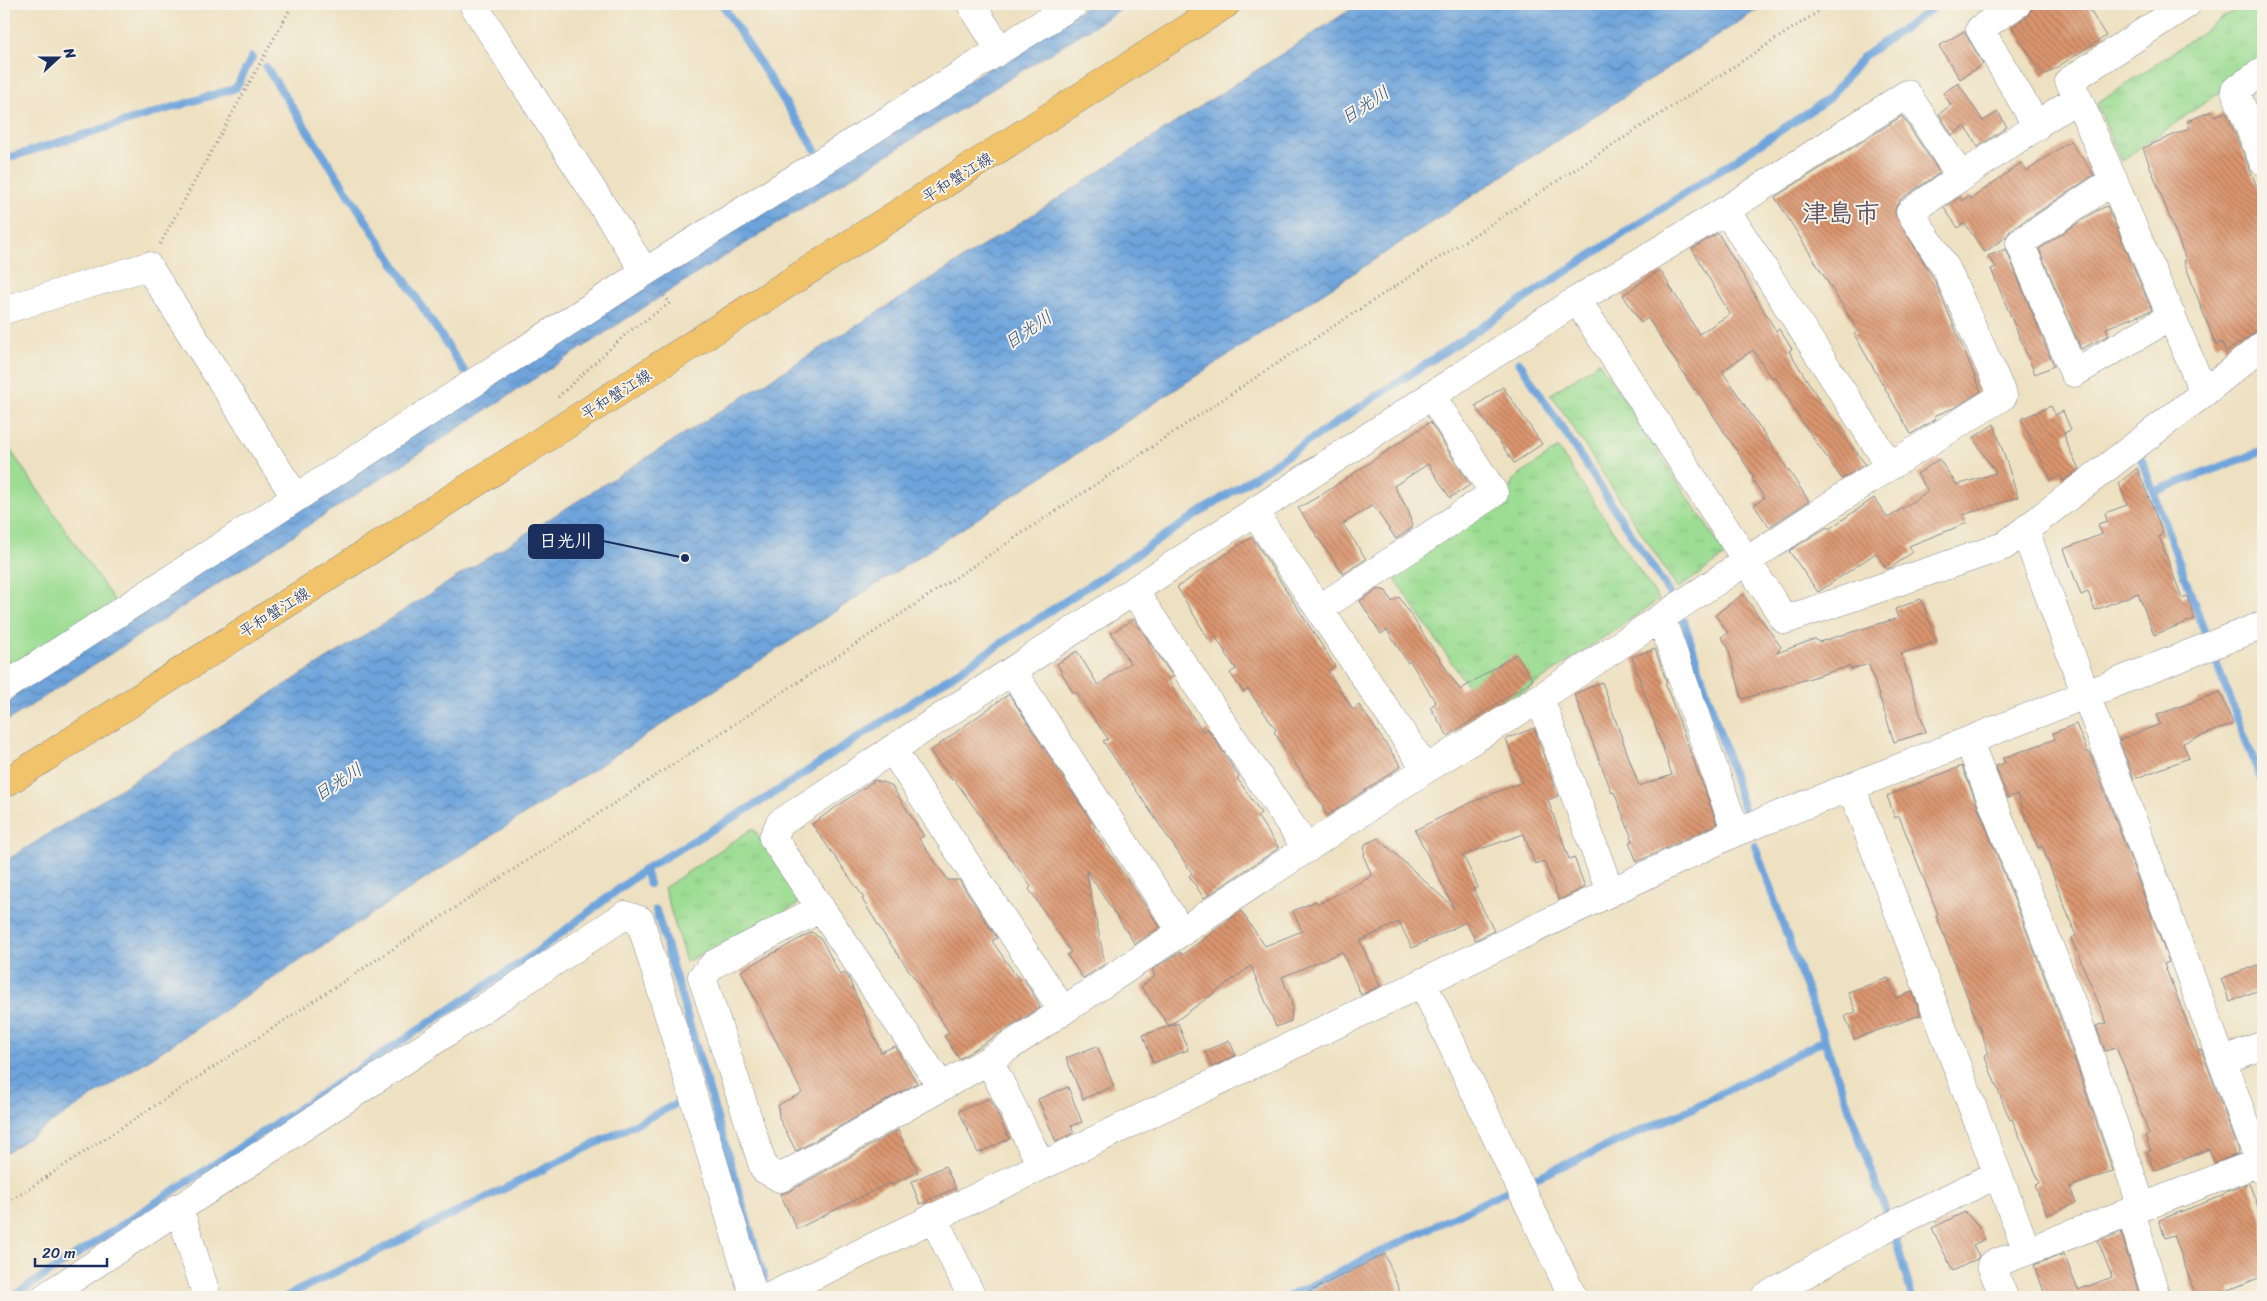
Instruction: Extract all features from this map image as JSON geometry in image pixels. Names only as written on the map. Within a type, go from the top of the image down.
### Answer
[{"type":"main road","name":"平和蟹江線","points":[[4,784],[1226,4]]},
{"type":"street","points":[[473,4],[645,272]]},
{"type":"street","points":[[971,4],[1000,50]]},
{"type":"street","points":[[4,687],[645,272],[1074,4]]},
{"type":"street","points":[[2018,4],[1980,28],[2036,125]]},
{"type":"street","points":[[2187,4],[2069,81],[2114,180],[2204,393]]},
{"type":"street","points":[[2263,71],[2235,90],[2263,161]]},
{"type":"street","points":[[941,1086],[773,838],[780,823],[1577,300],[1726,210],[1907,94],[1961,177]]},
{"type":"street","points":[[820,908],[714,964],[702,977],[764,1168],[780,1178],[989,1060],[1426,769],[1540,698],[1748,562],[1890,466],[2003,396],[1946,268],[1910,212],[2078,98]]},
{"type":"street","points":[[2114,180],[2020,244],[2074,373],[2172,316]]},
{"type":"street","points":[[1726,210],[1890,466]]},
{"type":"street","points":[[4,310],[148,266],[296,498]]},
{"type":"street","points":[[1577,300],[1785,620],[2004,546],[2204,393],[2263,344]]},
{"type":"street","points":[[1319,609],[1494,493],[1432,395]]},
{"type":"street","points":[[1254,512],[1426,769]]},
{"type":"street","points":[[2004,1297],[1992,1265],[2137,1209],[2262,1166],[2025,531]]},
{"type":"street","points":[[1134,591],[1307,848]]},
{"type":"street","points":[[1661,618],[1736,832]]},
{"type":"street","points":[[769,1297],[1736,832],[2263,625]]},
{"type":"street","points":[[1012,671],[1182,932]]},
{"type":"street","points":[[1540,698],[1610,892]]},
{"type":"street","points":[[1969,742],[2075,1012],[2137,1209],[2156,1297]]},
{"type":"street","points":[[892,749],[1063,1010]]},
{"type":"street","points":[[1852,787],[2028,1251]]},
{"type":"street","points":[[45,1297],[625,915],[640,920],[754,1297]]},
{"type":"street","points":[[1422,982],[1573,1297]]},
{"type":"street","points":[[2222,1061],[2263,1045]]},
{"type":"street","points":[[989,1060],[1041,1165]]},
{"type":"street","points":[[1765,1297],[1882,1230],[1998,1174]]},
{"type":"street","points":[[179,1207],[207,1297]]},
{"type":"street","points":[[933,1217],[972,1297]]},
{"type":"path","points":[[148,266],[293,4]]},
{"type":"path","points":[[4,1205],[803,679],[1300,348],[1830,4]]},
{"type":"path","points":[[554,401],[627,333],[670,303]]},
{"type":"green space","points":[[2243,4],[2263,4],[2263,62],[2121,161],[2097,104]]},
{"type":"green space","points":[[1599,362],[1726,555],[1678,589],[1551,394]]},
{"type":"green space","points":[[4,441],[116,603],[4,675]]},
{"type":"green space","points":[[1558,448],[1659,600],[1488,716],[1390,572],[1506,498],[1513,480]]},
{"type":"green space","points":[[753,828],[799,894],[797,905],[686,962],[664,888]]},
{"type":"water","points":[[1091,4],[1129,4],[674,288],[4,723],[4,699],[625,295]]},
{"type":"water","points":[[1359,4],[1766,4],[4,1154],[4,862],[1045,207]]},
{"type":"building","points":[[2032,4],[2086,4],[2106,36],[2043,76],[2012,27],[2026,17],[2031,11]]},
{"type":"building","points":[[1964,31],[1983,64],[1960,79],[1939,46]]},
{"type":"building","points":[[1958,83],[1983,121],[1998,112],[2007,127],[1978,147],[1965,126],[1952,135],[1939,114],[1951,105],[1943,93]]},
{"type":"building","points":[[2212,111],[2214,116],[2226,112],[2263,201],[2263,330],[2254,333],[2226,352],[2222,342],[2216,345],[2143,148],[2190,128],[2187,121]]},
{"type":"building","points":[[1902,116],[1940,173],[1901,199],[1896,206],[1895,214],[1935,281],[1981,391],[1956,407],[1934,416],[1936,419],[1911,434],[1854,334],[1858,331],[1775,197]]},
{"type":"building","points":[[2070,141],[2094,175],[2011,230],[2006,237],[1985,252],[1964,223],[1958,228],[1944,208],[1960,197],[1962,201],[1969,196],[1971,199],[2021,163],[2027,171]]},
{"type":"building","points":[[2107,206],[2152,310],[2106,328],[2109,335],[2081,349],[2039,249],[2096,211]]},
{"type":"building","points":[[1718,233],[1776,331],[1779,329],[1792,349],[1789,351],[1822,404],[1865,464],[1842,479],[1800,419],[1775,376],[1771,378],[1753,350],[1722,371],[1809,501],[1769,527],[1754,505],[1764,498],[1752,478],[1754,477],[1696,389],[1694,390],[1648,318],[1641,323],[1623,295],[1660,270],[1699,334],[1730,314],[1692,249]]},
{"type":"building","points":[[2006,249],[2054,366],[2035,374],[1991,269],[1996,267],[1988,256]]},
{"type":"building","points":[[1503,387],[1542,444],[1514,463],[1475,406]]},
{"type":"building","points":[[2051,406],[2055,415],[2063,411],[2071,430],[2064,433],[2066,442],[2079,469],[2063,481],[2061,475],[2051,480],[2021,419]]},
{"type":"building","points":[[1430,422],[1470,485],[1450,498],[1428,464],[1394,486],[1409,512],[1412,528],[1396,539],[1373,505],[1343,524],[1366,559],[1343,574],[1298,508],[1323,494]]},
{"type":"building","points":[[1994,424],[2018,497],[1963,515],[1967,523],[1909,546],[1913,552],[1887,569],[1876,553],[1818,592],[1789,551],[1827,527],[1829,529],[1874,498],[1888,518],[1928,491],[1917,474],[1939,459],[1957,485],[1996,473],[1973,438]]},
{"type":"building","points":[[2137,468],[2163,534],[2159,536],[2182,598],[2187,596],[2195,619],[2154,635],[2138,593],[2095,610],[2088,592],[2081,595],[2064,549],[2102,534],[2098,524],[2107,521],[2105,513],[2127,505],[2119,483]]},
{"type":"building","points":[[1252,537],[1335,666],[1328,671],[1353,710],[1359,705],[1401,766],[1327,816],[1322,808],[1324,807],[1274,732],[1276,730],[1248,689],[1243,692],[1230,673],[1236,669],[1215,636],[1209,640],[1177,587]]},
{"type":"building","points":[[1378,589],[1386,591],[1392,602],[1399,597],[1460,690],[1516,654],[1533,680],[1448,736],[1430,707],[1436,703],[1410,661],[1408,663],[1387,630],[1381,634],[1360,601]]},
{"type":"building","points":[[1743,594],[1781,647],[1777,653],[1815,639],[1819,642],[1898,618],[1895,609],[1921,599],[1937,641],[1901,654],[1926,732],[1894,742],[1869,664],[1851,669],[1850,666],[1742,699],[1728,647],[1721,637],[1728,633],[1715,615]]},
{"type":"building","points":[[1134,619],[1173,677],[1168,680],[1203,732],[1208,729],[1239,777],[1237,778],[1261,813],[1257,816],[1279,848],[1204,898],[1189,876],[1192,873],[1103,741],[1108,739],[1076,692],[1074,694],[1057,664],[1077,651],[1098,685],[1130,663],[1111,633]]},
{"type":"building","points":[[1655,649],[1667,683],[1665,683],[1717,824],[1637,862],[1629,842],[1633,841],[1614,792],[1612,793],[1574,694],[1602,682],[1639,786],[1672,775],[1632,657]]},
{"type":"building","points":[[2220,692],[2233,724],[2183,743],[2189,758],[2134,779],[2119,740],[2160,724],[2157,715]]},
{"type":"building","points":[[1009,694],[1095,827],[1093,829],[1160,927],[1135,944],[1086,870],[1105,964],[1083,978],[1067,955],[1071,952],[1029,889],[1031,887],[954,779],[952,780],[930,751]]},
{"type":"building","points":[[2076,724],[2088,753],[2090,752],[2169,962],[2164,964],[2198,1050],[2201,1049],[2239,1151],[2238,1154],[2214,1163],[2209,1149],[2154,1171],[2147,1152],[2151,1151],[2145,1136],[2149,1134],[2124,1066],[2116,1048],[2105,1051],[2096,1026],[2107,1023],[2071,938],[2076,936],[2042,846],[2038,848],[2017,794],[2008,798],[1995,766],[2005,763],[2003,758],[2055,739],[2053,733]]},
{"type":"building","points":[[1534,728],[1558,796],[1548,800],[1569,859],[1574,857],[1585,887],[1559,900],[1544,861],[1535,864],[1524,834],[1463,855],[1478,887],[1473,889],[1494,931],[1475,940],[1466,922],[1412,948],[1399,922],[1360,941],[1380,986],[1361,995],[1342,952],[1282,977],[1292,1003],[1291,1021],[1276,1027],[1251,966],[1169,1026],[1141,987],[1155,976],[1152,970],[1180,952],[1182,955],[1241,911],[1265,946],[1302,931],[1293,911],[1316,901],[1318,904],[1372,876],[1364,857],[1365,844],[1378,838],[1454,908],[1415,830],[1472,802],[1522,782],[1506,739]]},
{"type":"building","points":[[1962,766],[2060,1017],[2113,1171],[2070,1187],[2076,1203],[2047,1215],[2035,1186],[2040,1183],[2012,1119],[2010,1120],[1984,1055],[1989,1053],[1936,915],[1938,914],[1899,816],[1895,818],[1887,796]]},
{"type":"building","points":[[875,780],[891,785],[924,836],[919,839],[948,880],[959,880],[997,938],[992,941],[1019,980],[1023,978],[1040,1008],[959,1059],[944,1036],[949,1033],[929,999],[883,933],[862,899],[864,898],[812,824]]},
{"type":"building","points":[[812,932],[822,940],[840,975],[845,973],[848,977],[881,1052],[895,1046],[917,1083],[796,1151],[779,1118],[778,1105],[802,1093],[741,971]]},
{"type":"building","points":[[2257,965],[2263,980],[2263,988],[2230,1002],[2221,979]]},
{"type":"building","points":[[1888,978],[1896,998],[1912,992],[1921,1015],[1854,1039],[1845,1016],[1856,1012],[1848,992]]},
{"type":"building","points":[[1178,1023],[1188,1050],[1153,1063],[1143,1035]]},
{"type":"building","points":[[1229,1040],[1236,1055],[1212,1067],[1205,1051]]},
{"type":"building","points":[[1097,1046],[1114,1086],[1083,1099],[1066,1058]]},
{"type":"building","points":[[1068,1087],[1082,1122],[1071,1126],[1074,1133],[1056,1142],[1038,1099]]},
{"type":"building","points":[[990,1098],[1009,1139],[978,1153],[959,1111]]},
{"type":"building","points":[[898,1130],[918,1172],[890,1185],[889,1183],[797,1229],[780,1194],[788,1192]]},
{"type":"building","points":[[945,1166],[956,1188],[920,1204],[911,1182]]},
{"type":"building","points":[[2249,1183],[2263,1220],[2263,1276],[2229,1290],[2232,1297],[2196,1297],[2174,1235],[2165,1238],[2159,1220],[2222,1196],[2226,1192]]},
{"type":"building","points":[[1965,1212],[1977,1224],[1985,1239],[1973,1245],[1979,1256],[1977,1259],[1953,1271],[1932,1228]]},
{"type":"building","points":[[2121,1232],[2140,1297],[2046,1297],[2034,1265],[2064,1254],[2078,1290],[2112,1277],[2098,1241]]},
{"type":"building","points":[[1385,1254],[1402,1297],[1299,1297]]},
{"type":"waterway","points":[[722,4],[815,149]]},
{"type":"waterway","points":[[12,1297],[534,954],[645,869],[768,797],[1828,99],[1864,56],[1939,4]]},
{"type":"waterway","points":[[4,159],[236,88],[252,57]]},
{"type":"waterway","points":[[266,67],[464,371]]},
{"type":"waterway","points":[[1519,362],[1670,594]]},
{"type":"waterway","points":[[2153,492],[2263,451]]},
{"type":"waterway","points":[[2135,455],[2139,453],[2204,630]]},
{"type":"waterway","points":[[1684,621],[1744,809]]},
{"type":"waterway","points":[[2216,662],[2263,785]]},
{"type":"waterway","points":[[1755,846],[1887,1215]]},
{"type":"waterway","points":[[645,869],[649,884]]},
{"type":"waterway","points":[[656,910],[764,1278]]},
{"type":"waterway","points":[[1533,1179],[1693,1108],[1824,1040]]},
{"type":"waterway","points":[[285,1297],[682,1101]]},
{"type":"waterway","points":[[1287,1297],[1505,1192]]},
{"type":"waterway","points":[[1895,1237],[1912,1297]]},
{"type":"place","name":"日光川","points":[[685,558]]},
{"type":"district","name":"津島市","points":[[1841,213]]}]
